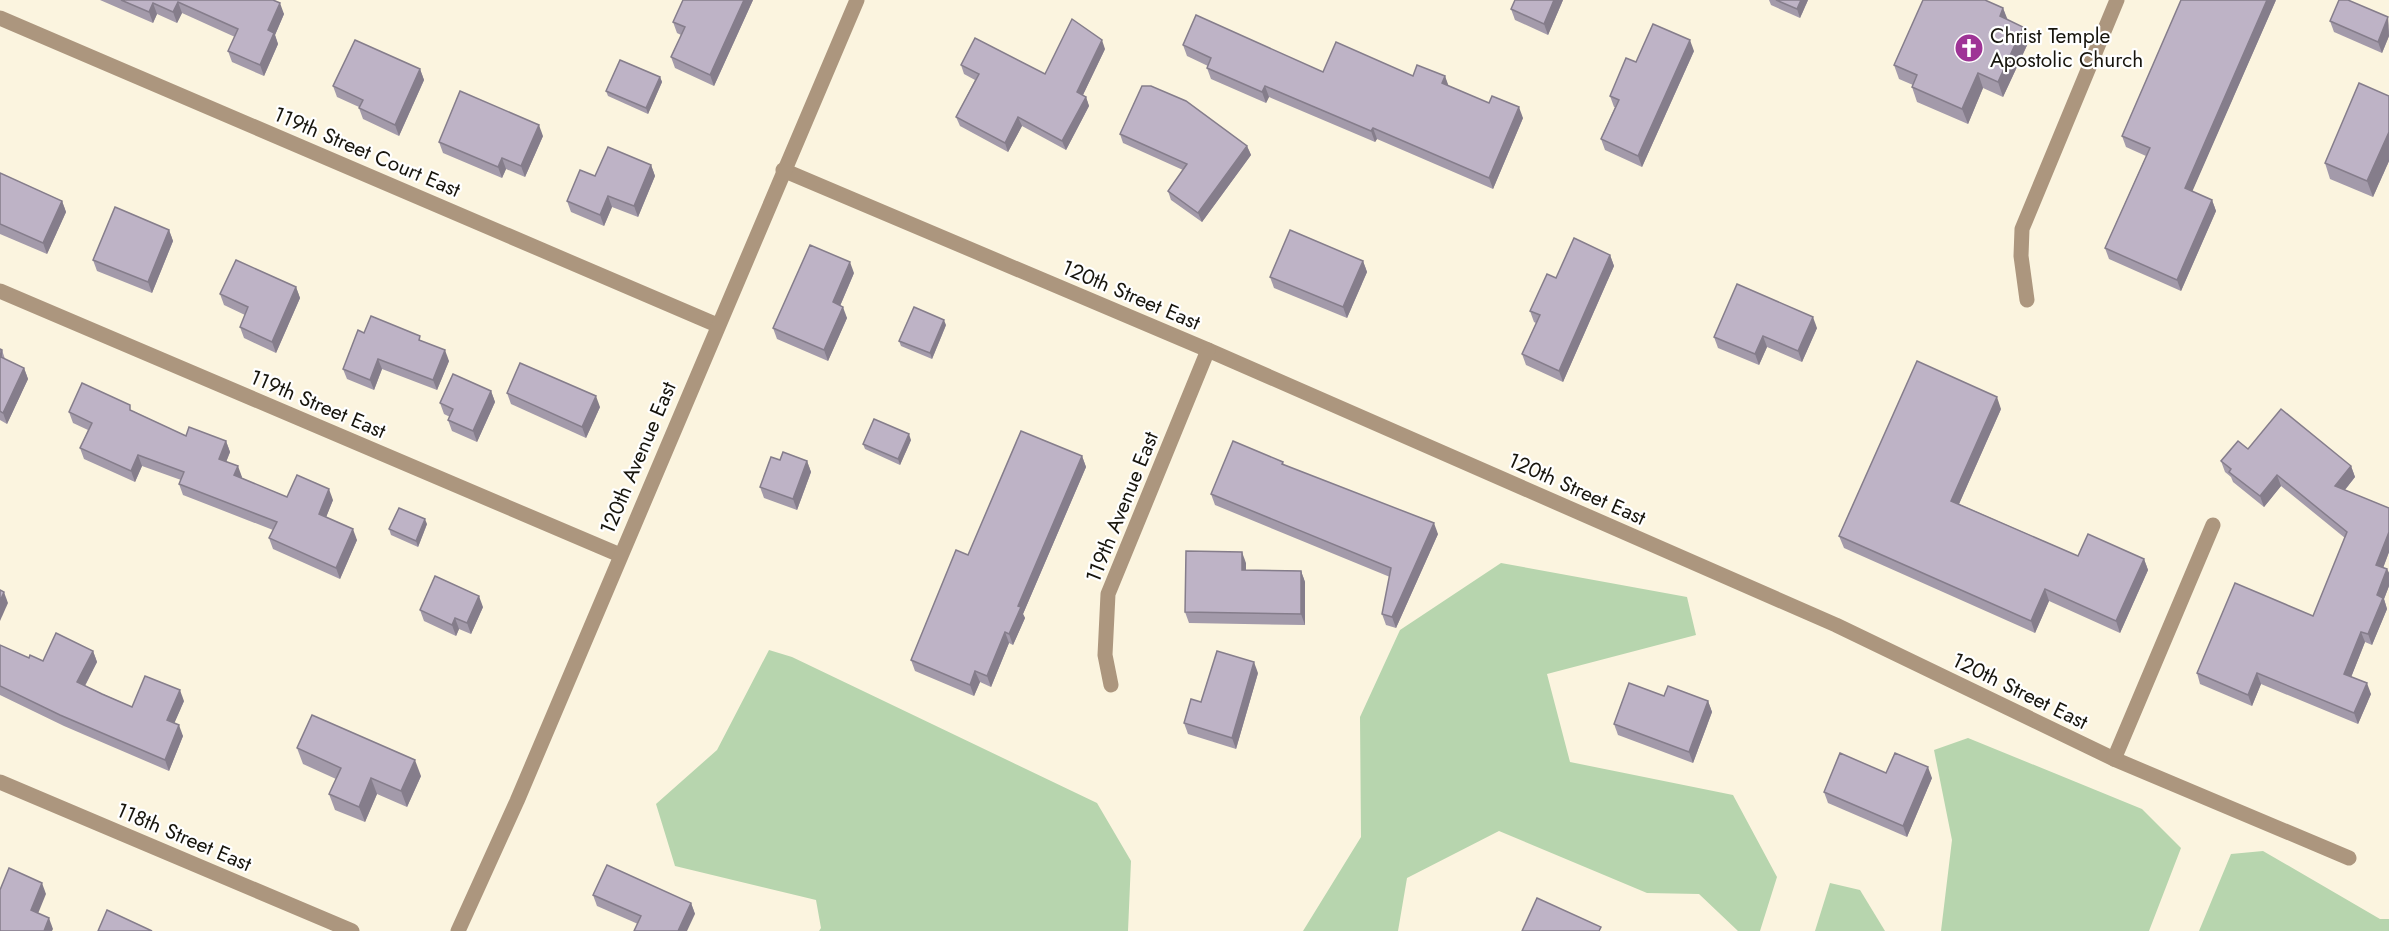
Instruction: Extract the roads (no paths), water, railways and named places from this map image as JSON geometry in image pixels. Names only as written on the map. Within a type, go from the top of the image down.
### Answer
[{"type":"street","name":"120th Avenue East","points":[[458,931],[517,801],[717,324],[857,0]]},
{"type":"street","points":[[2027,300],[2021,256],[2022,229],[2117,0]]},
{"type":"street","name":"119th Street Court East","points":[[0,18],[717,324]]},
{"type":"street","name":"120th Street East","points":[[783,170],[1208,350],[1836,625],[2114,759],[2349,858]]},
{"type":"street","name":"119th Street East","points":[[0,291],[620,555]]},
{"type":"street","name":"119th Avenue East","points":[[1111,685],[1106,655],[1108,594],[1208,350]]},
{"type":"street","points":[[2114,759],[2213,525]]},
{"type":"street","name":"118th Street East","points":[[0,782],[351,931]]},
{"type":"place","name":"Christ Temple Apostolic Church","points":[[1969,48]]}]
